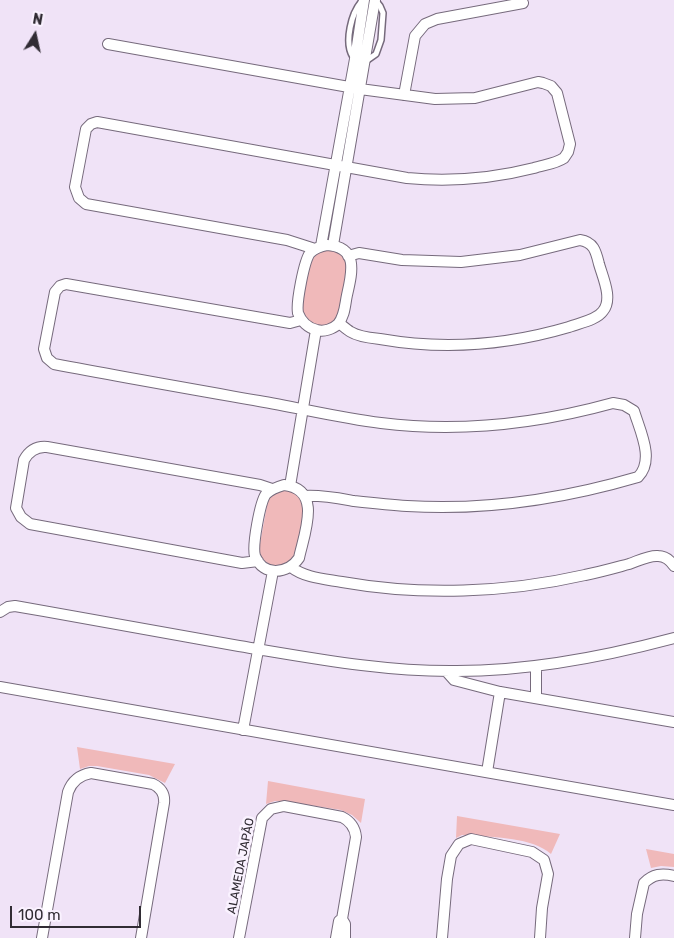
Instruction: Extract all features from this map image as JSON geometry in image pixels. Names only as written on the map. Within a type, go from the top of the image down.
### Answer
[{"type":"street","points":[[364,0],[370,4],[375,0]]},
{"type":"street","points":[[360,60],[364,0]]},
{"type":"street","points":[[333,245],[341,167],[354,88],[375,0]]},
{"type":"street","points":[[404,96],[415,36],[425,24],[433,20],[523,3]]},
{"type":"street","points":[[108,44],[354,88],[435,99],[461,99],[489,95],[538,82],[543,83],[551,86],[557,93],[570,148],[566,156],[560,160],[513,173],[482,178],[426,180],[341,167],[97,122],[91,124],[85,132],[75,187],[79,198],[86,204],[318,247],[333,245],[339,247],[351,261],[352,273],[343,317],[339,323],[329,329],[316,330],[310,328],[301,320],[298,308],[305,263],[311,252],[318,247],[341,167]]},
{"type":"street","points":[[339,323],[351,333],[387,341],[432,345],[477,344],[518,339],[579,324],[601,314],[606,308],[608,299],[596,250],[584,240],[576,240],[520,255],[461,262],[402,260],[358,253],[348,256]]},
{"type":"street","points":[[301,320],[290,323],[66,284],[60,286],[55,292],[44,349],[47,358],[54,364],[407,426],[460,427],[537,420],[619,403],[634,411],[646,461],[644,470],[638,477],[589,490],[515,503],[435,507],[381,504],[316,495],[305,496]]},
{"type":"street","points":[[290,486],[316,330]]},
{"type":"street","points":[[258,561],[242,563],[30,524],[21,517],[16,508],[24,460],[26,455],[34,449],[47,447],[260,484],[272,489]]},
{"type":"street","points":[[277,486],[290,486],[301,491],[305,496],[308,502],[308,514],[299,558],[291,567],[285,570],[273,571],[258,561],[254,549],[262,504],[264,498],[272,489],[277,486]]},
{"type":"street","points":[[291,567],[302,574],[350,584],[402,589],[440,590],[500,588],[552,581],[604,571],[654,556],[665,558],[674,566]]},
{"type":"street","points":[[243,730],[273,571]]},
{"type":"street","points":[[0,612],[8,607],[15,606],[358,666],[403,670],[485,670],[536,666],[609,654],[674,638]]},
{"type":"street","points":[[536,666],[536,698]]},
{"type":"street","points":[[446,671],[454,680],[500,692],[674,722]]},
{"type":"street","points":[[0,687],[674,805]]},
{"type":"street","points":[[487,772],[500,692]]},
{"type":"street","points":[[42,938],[70,788],[75,781],[87,774],[126,778],[153,784],[160,788],[164,798],[141,938]]},
{"type":"street","name":"ALAMEDA JAPÃO","points":[[240,938],[262,818],[267,812],[279,806],[342,817],[354,829],[356,837],[342,919]]},
{"type":"street","points":[[442,938],[444,902],[451,856],[459,844],[471,839],[532,852],[544,860],[548,874],[542,908],[540,938]]},
{"type":"street","points":[[634,938],[644,883],[657,875],[674,876]]},
{"type":"street","points":[[336,938],[339,921],[342,919],[345,924],[345,938]]},
{"type":"shaded area","points":[[322,250],[332,250],[340,253],[346,264],[346,271],[338,316],[333,323],[322,326],[307,319],[302,308],[309,268],[316,254]]},
{"type":"shaded area","points":[[284,490],[294,493],[300,499],[303,507],[302,527],[295,556],[285,564],[274,566],[264,560],[259,549],[268,500],[274,493]]},
{"type":"shaded area","points":[[77,747],[175,764],[165,783],[149,775],[97,766],[80,769]]},
{"type":"shaded area","points":[[268,781],[365,799],[361,823],[352,815],[341,810],[284,801],[266,804]]},
{"type":"shaded area","points":[[457,816],[560,834],[551,854],[534,844],[513,839],[470,835],[462,835],[456,838]]},
{"type":"shaded area","points":[[646,849],[674,854],[674,867],[661,866],[651,868]]}]
